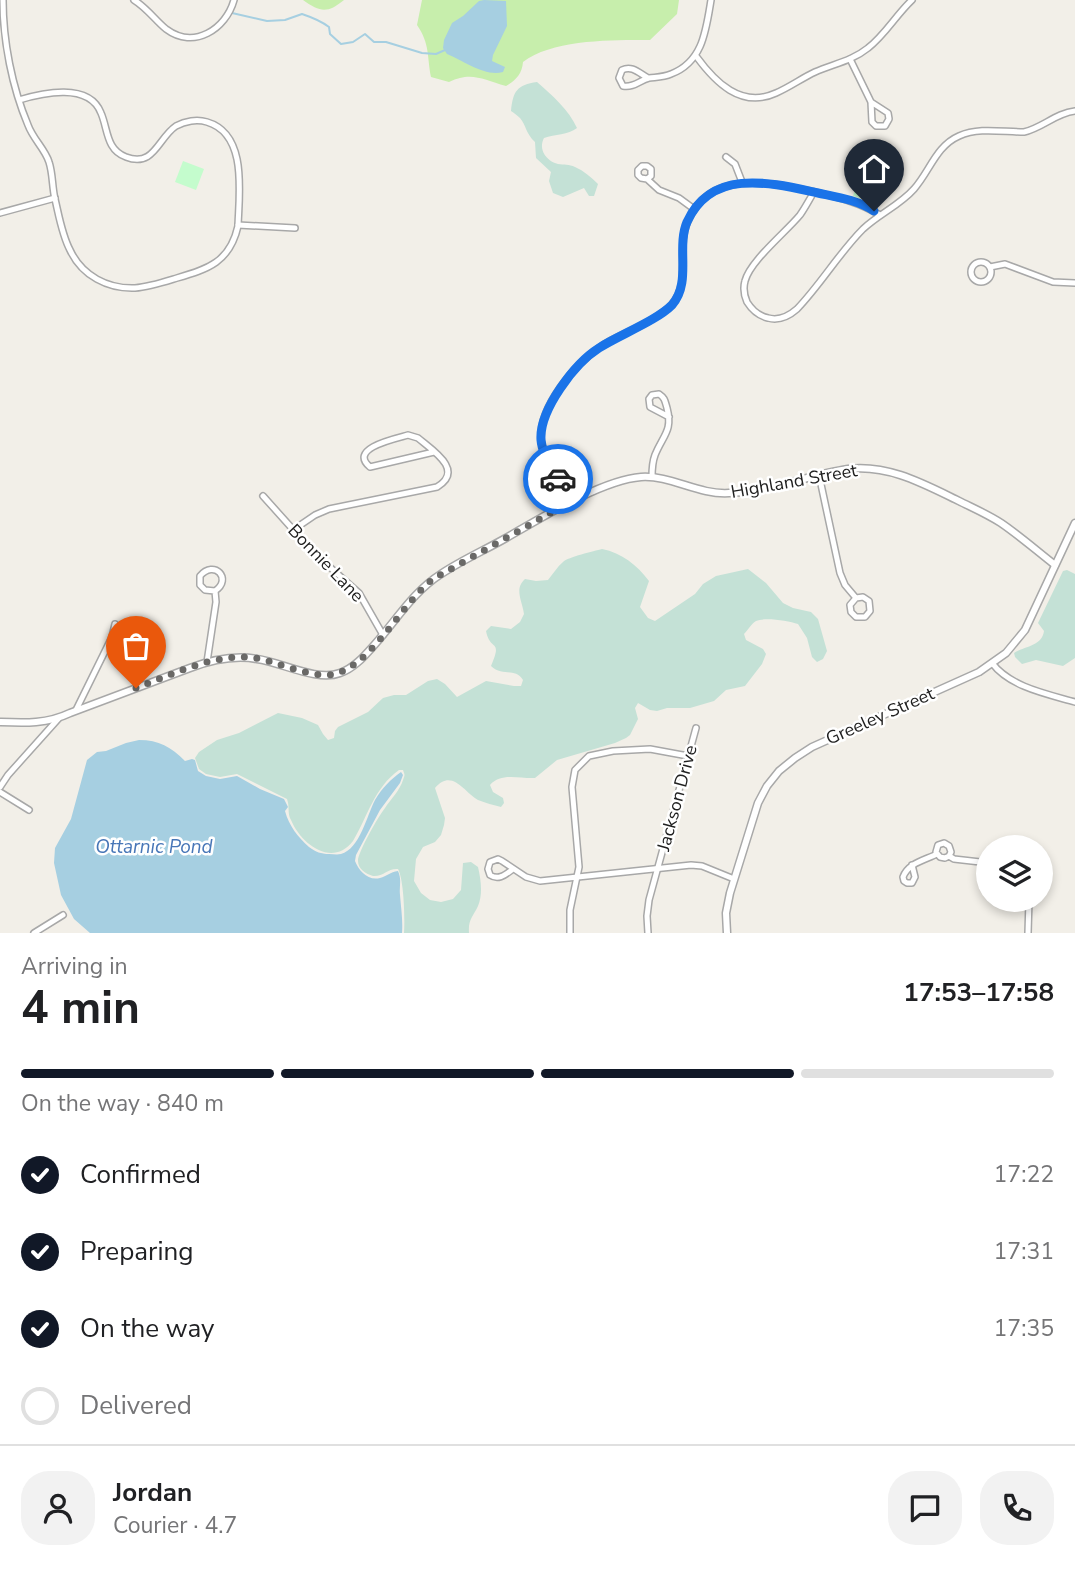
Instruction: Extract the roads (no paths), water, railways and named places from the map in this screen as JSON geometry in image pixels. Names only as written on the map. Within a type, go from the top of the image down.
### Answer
[{"type":"street","points":[[4,0],[6,39],[19,100],[28,126],[48,160],[66,242],[75,260],[97,279],[115,286],[135,288],[202,271],[215,264],[229,249],[238,225],[239,162],[232,143],[211,123],[191,121],[181,124],[173,129],[150,155],[131,159],[122,156],[111,146],[101,112],[88,98],[79,94],[54,92],[19,100]]},
{"type":"street","points":[[134,0],[167,29],[191,37],[205,34],[222,24],[234,0]]},
{"type":"street","points":[[648,78],[628,68],[622,70],[618,78],[626,87],[633,86],[648,78],[659,78],[681,69],[696,56],[705,36],[711,0]]},
{"type":"street","points":[[696,56],[728,90],[756,97],[776,93],[815,72],[861,53],[876,41],[912,0]]},
{"type":"street","points":[[850,59],[872,102],[872,122],[876,126],[885,126],[889,121],[888,113],[872,102]]},
{"type":"street","points":[[814,192],[800,214],[756,262],[746,277],[746,299],[753,310],[761,315],[777,319],[794,312],[854,239],[880,215],[908,196],[944,146],[958,136],[978,131],[1031,130],[1060,114],[1075,111]]},
{"type":"street","points":[[726,157],[735,164],[742,183]]},
{"type":"street","points":[[647,179],[654,187],[679,198],[694,209]]},
{"type":"street","points":[[570,502],[542,447],[541,433],[547,411],[576,367],[588,356],[660,314],[676,299],[682,275],[684,230],[694,209],[709,195],[719,189],[742,183],[776,184],[860,203],[880,215]]},
{"type":"street","points":[[0,213],[55,198]]},
{"type":"street","points":[[238,225],[295,228]]},
{"type":"street","points":[[990,267],[1005,264],[1053,282],[1075,283]]},
{"type":"street","points":[[652,477],[656,453],[668,432],[669,417],[664,397],[659,394],[652,395],[649,399],[650,407],[669,417]]},
{"type":"street","points":[[293,530],[315,515],[339,506],[436,487],[446,478],[448,470],[442,458],[435,452],[418,438],[408,435],[376,445],[364,458],[367,465],[374,466],[435,452]]},
{"type":"street","name":"Highland Street","points":[[0,722],[34,723],[59,718],[207,662],[233,658],[254,658],[307,672],[339,674],[354,664],[383,635],[418,592],[433,579],[570,502],[599,489],[641,477],[729,494],[846,469],[884,470],[931,487],[993,518],[1055,565]]},
{"type":"street","points":[[819,475],[841,573],[845,585],[856,598]]},
{"type":"street","name":"Bonnie Lane","points":[[263,496],[322,561],[359,593],[383,635]]},
{"type":"street","name":"Greeley Street","points":[[727,933],[727,903],[758,803],[767,786],[787,764],[803,752],[961,680],[992,663],[1013,646],[1025,630],[1075,523]]},
{"type":"street","points":[[206,569],[215,570],[222,576],[221,585],[215,591],[205,590],[200,585],[200,576],[206,569]]},
{"type":"street","points":[[207,662],[216,602],[215,591]]},
{"type":"street","points":[[76,710],[113,637],[115,624]]},
{"type":"street","points":[[992,663],[999,673],[1007,678],[1075,702]]},
{"type":"street","points":[[29,810],[0,790],[8,775],[59,718]]},
{"type":"street","name":"Jackson Drive","points":[[648,933],[649,900],[696,728]]},
{"type":"street","points":[[569,933],[570,910],[579,867],[572,787],[575,770],[597,753],[650,749],[688,757]]},
{"type":"street","points":[[937,855],[937,846],[944,843],[951,848],[949,856]]},
{"type":"street","points":[[937,855],[942,858],[949,856],[976,862]]},
{"type":"street","points":[[912,865],[937,855]]},
{"type":"street","points":[[513,869],[497,878],[490,875],[488,869],[490,862],[500,860],[535,881],[682,865],[702,866],[734,878]]},
{"type":"street","points":[[1028,933],[1029,912]]},
{"type":"street","points":[[34,933],[63,915]]},
{"type":"water","points":[[479,1],[506,1],[507,26],[492,61],[505,67],[503,72],[489,72],[475,67],[447,54],[443,48],[452,23]]},
{"type":"water","name":"Ottarnic Pond","points":[[139,740],[164,745],[185,761],[195,760],[198,771],[206,776],[220,779],[237,776],[284,799],[288,807],[285,811],[294,831],[309,847],[323,854],[341,854],[353,846],[378,796],[401,772],[403,775],[400,783],[380,810],[355,861],[362,872],[376,879],[398,871],[402,933],[90,933],[74,919],[61,895],[54,863],[55,848],[71,819],[87,760],[97,752]]},
{"type":"waterway","points":[[232,13],[267,21],[285,20],[302,14],[329,27],[330,34],[341,44],[353,42],[365,34],[374,42],[386,42],[422,53],[436,54],[445,50]]}]
